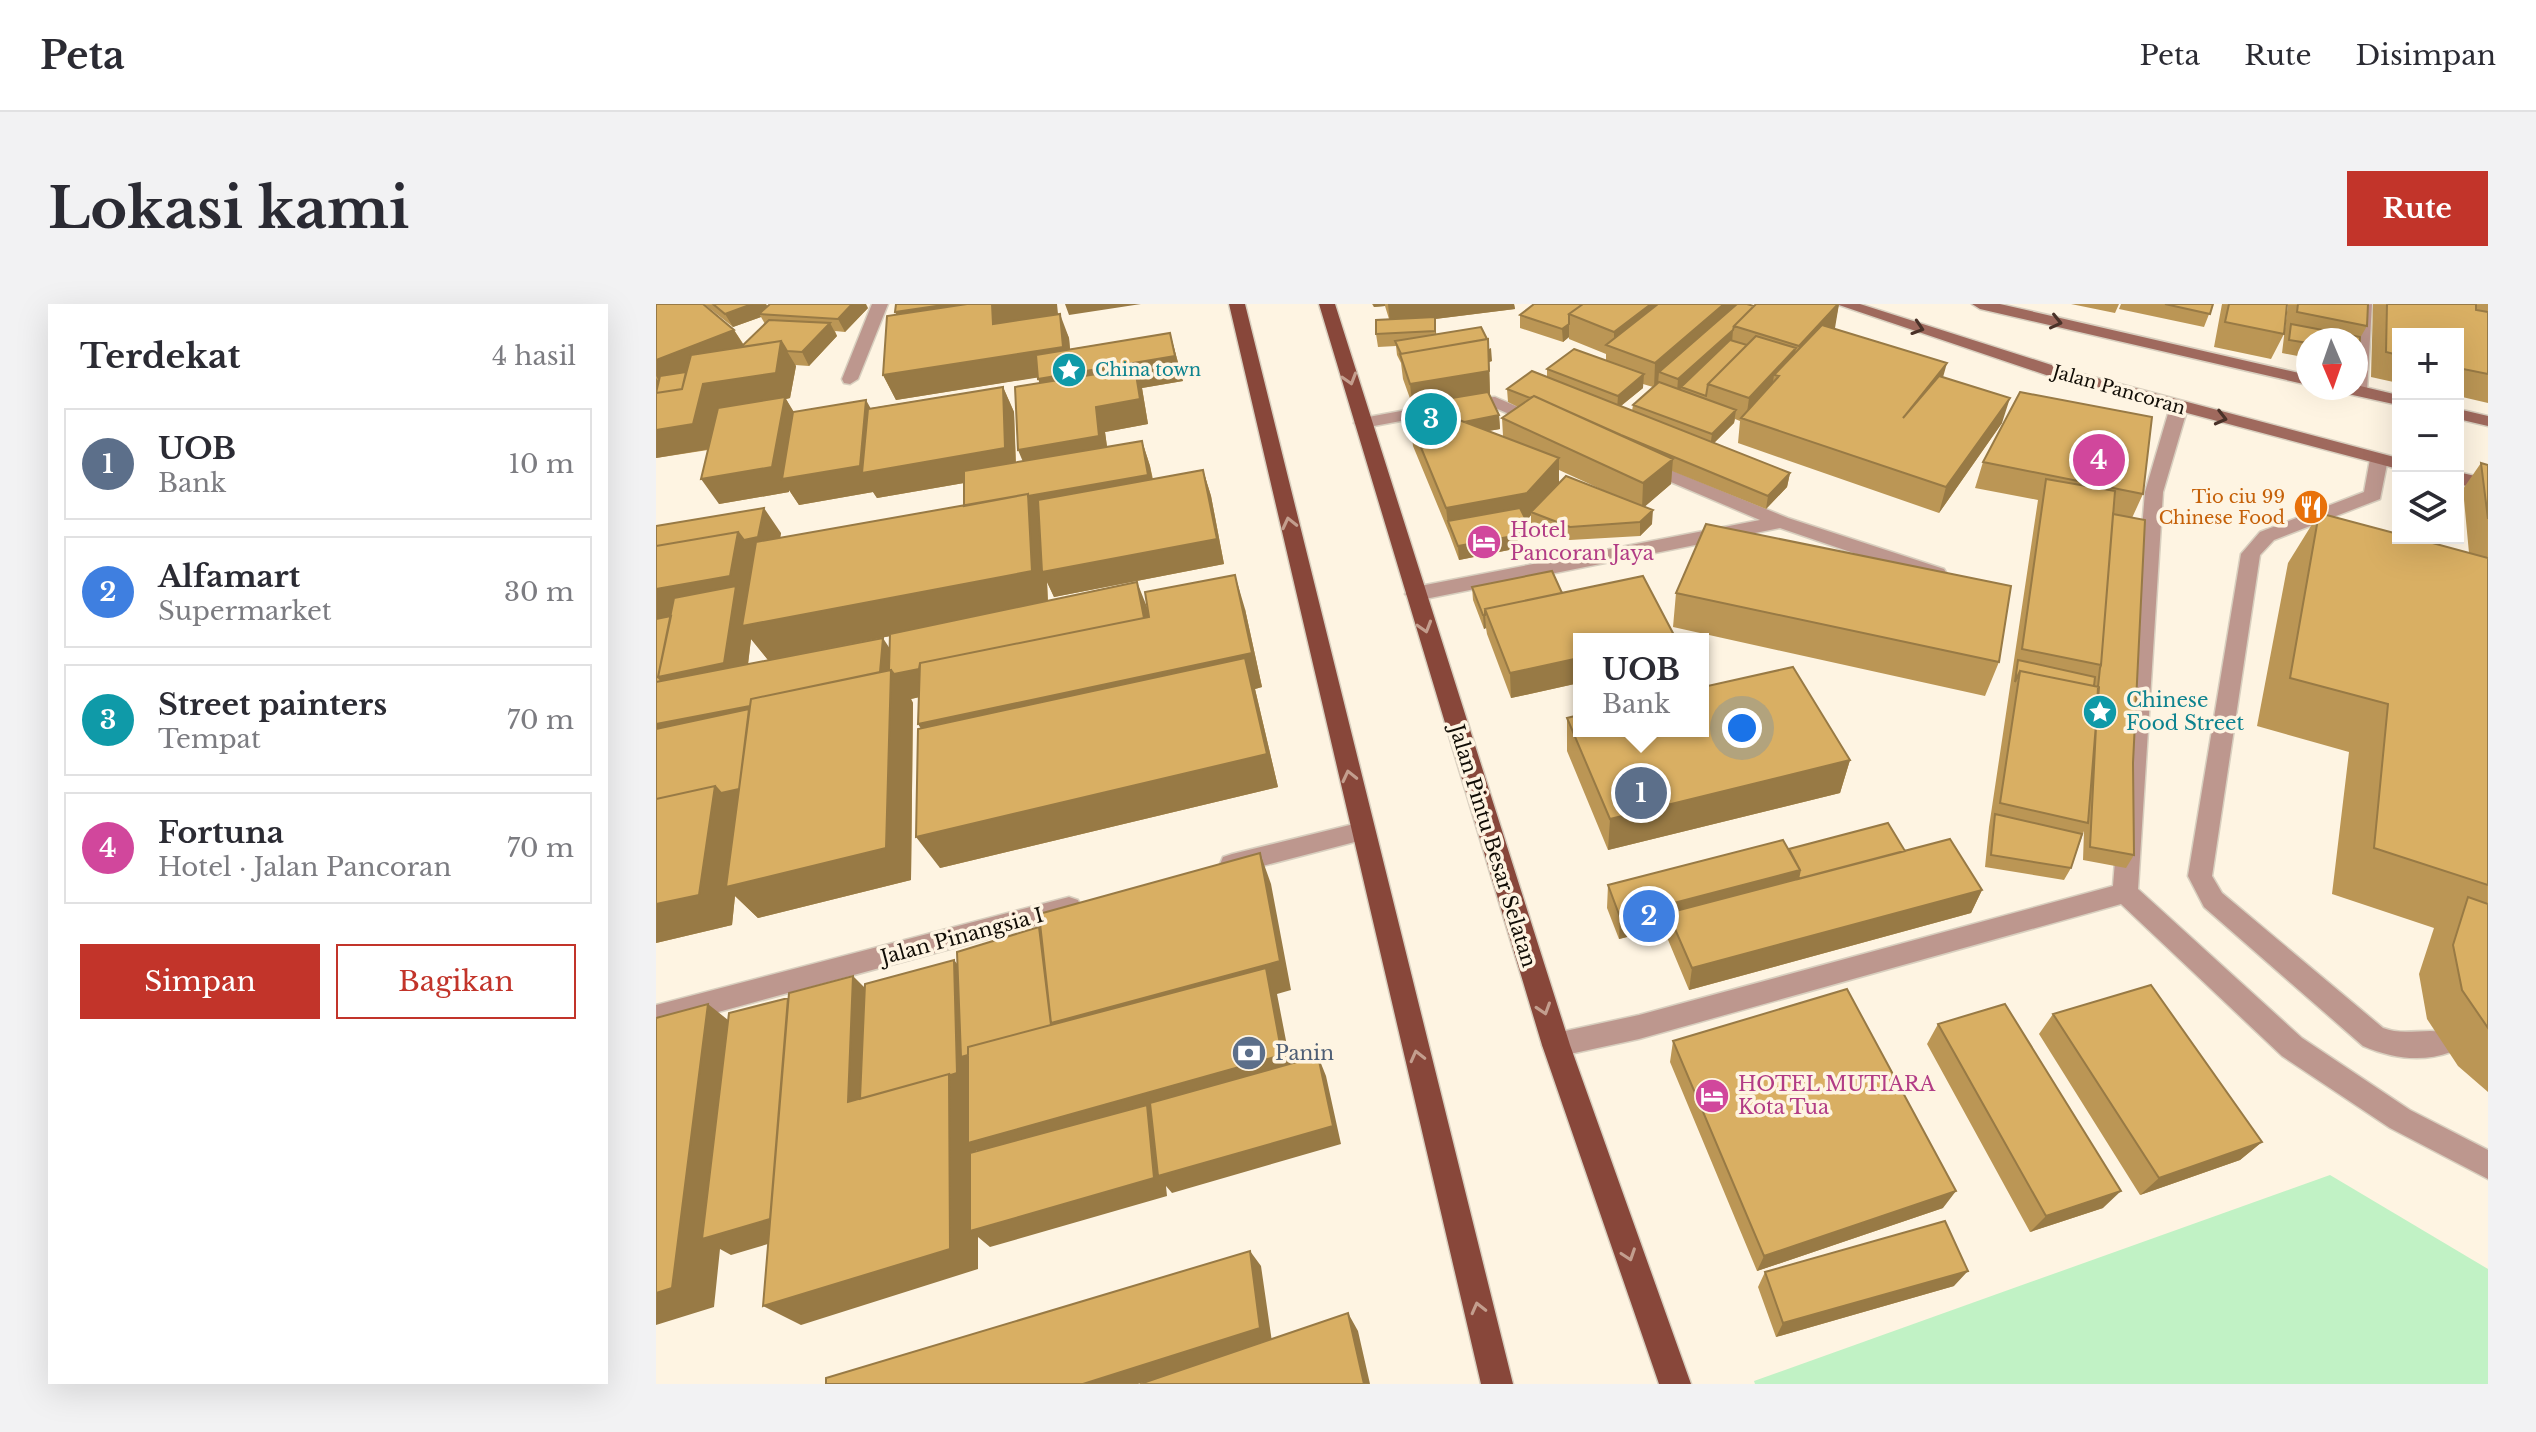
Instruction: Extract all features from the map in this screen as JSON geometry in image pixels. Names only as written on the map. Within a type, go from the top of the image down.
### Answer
[{"type":"main road","points":[[1237,304],[1497,1384]]},
{"type":"main road","name":"Jalan Pintu Besar Selatan","points":[[1327,304],[1556,1045],[1675,1384]]},
{"type":"main road","name":"Jalan Pancoran","points":[[1844,304],[2061,374],[2388,461]]},
{"type":"main road","points":[[1980,304],[2296,377]]},
{"type":"main road","points":[[2368,393],[2392,399]]},
{"type":"main road","points":[[2464,415],[2488,421]]},
{"type":"main road","points":[[2464,479],[2488,485]]},
{"type":"street","points":[[850,379],[880,304]]},
{"type":"street","points":[[2361,328],[2364,304]]},
{"type":"street","points":[[1363,423],[1471,403],[1495,402],[1566,432]]},
{"type":"street","points":[[2125,893],[2154,492],[2179,407]]},
{"type":"street","points":[[1624,456],[1781,522],[1937,574]]},
{"type":"street","points":[[2388,461],[2373,495],[2267,536],[2251,554],[2200,876],[2213,900],[2373,1037],[2403,1047],[2441,1043]]},
{"type":"street","points":[[1415,594],[1781,522]]},
{"type":"street","points":[[1203,871],[1362,831]]},
{"type":"street","points":[[1556,1045],[1639,1027],[2125,893]]},
{"type":"street","points":[[2125,893],[2292,1047],[2400,1119],[2488,1165]]},
{"type":"street","name":"Jalan Pinangsia I","points":[[656,1017],[1097,900]]},
{"type":"green space","points":[[2330,1175],[2488,1269],[2488,1384],[1755,1384],[1754,1381]]},
{"type":"building","points":[[656,304],[703,304],[734,330],[656,360]]},
{"type":"building","points":[[713,304],[752,304],[725,314]]},
{"type":"building","points":[[770,304],[852,304],[838,319],[759,314]]},
{"type":"building","points":[[896,304],[950,304],[895,312]]},
{"type":"building","points":[[967,304],[992,304],[993,324],[1060,314],[1063,347],[883,375],[887,316]]},
{"type":"building","points":[[1534,304],[1583,304],[1569,314],[1569,324],[1562,329],[1520,315]]},
{"type":"building","points":[[1583,304],[1651,304],[1614,332],[1569,314]]},
{"type":"building","points":[[1658,304],[1724,304],[1655,363],[1606,345]]},
{"type":"building","points":[[1737,304],[1754,306],[1733,330],[1678,379],[1659,372]]},
{"type":"building","points":[[1756,304],[1838,304],[1799,346],[1734,326]]},
{"type":"building","points":[[2165,304],[2213,304],[2210,314]]},
{"type":"building","points":[[2229,304],[2287,304],[2284,334],[2225,322]]},
{"type":"building","points":[[2298,304],[2368,304],[2367,326],[2297,312]]},
{"type":"building","points":[[2387,304],[2476,304],[2476,310],[2488,312],[2488,374],[2464,369],[2464,328],[2392,328],[2392,354],[2386,352]]},
{"type":"building","points":[[1435,317],[1435,331],[1376,334],[1376,320]]},
{"type":"building","points":[[769,320],[830,323],[802,352],[787,351],[781,341],[741,347]]},
{"type":"building","points":[[2291,324],[2312,328],[2296,328],[2296,341],[2289,340]]},
{"type":"building","points":[[1822,325],[1947,363],[1903,418],[1939,376],[2010,398],[1946,487],[1741,418],[1779,376],[1774,375]]},
{"type":"building","points":[[1481,327],[1487,339],[1401,354],[1395,341]]},
{"type":"building","points":[[1170,333],[1175,356],[1038,379],[1036,355]]},
{"type":"building","points":[[1756,336],[1796,348],[1749,398],[1708,384]]},
{"type":"building","points":[[1488,339],[1489,371],[1410,384],[1400,354]]},
{"type":"building","points":[[1730,340],[1747,345],[1708,384],[1706,396],[1681,387]]},
{"type":"building","points":[[781,341],[776,373],[703,384],[693,424],[656,430],[656,393],[682,389],[691,355]]},
{"type":"building","points":[[1574,349],[1644,374],[1618,396],[1547,369]]},
{"type":"building","points":[[1135,368],[1140,399],[1096,407],[1099,436],[1018,450],[1015,387]]},
{"type":"building","points":[[1532,371],[1790,473],[1768,496],[1534,396],[1530,398],[1507,389]]},
{"type":"building","points":[[686,372],[682,389],[656,393],[660,376]]},
{"type":"building","points":[[1659,382],[1736,410],[1712,434],[1633,405]]},
{"type":"building","points":[[1003,387],[1005,448],[862,473],[868,409]]},
{"type":"building","points":[[1488,392],[1499,415],[1464,422],[1446,415],[1416,420],[1410,405]]},
{"type":"building","points":[[2020,392],[2152,417],[2143,494],[1983,462]]},
{"type":"building","points":[[1534,396],[1673,459],[1643,483],[1502,418]]},
{"type":"building","points":[[785,397],[772,467],[701,479],[718,408]]},
{"type":"building","points":[[866,400],[860,466],[782,479],[793,412]]},
{"type":"building","points":[[1446,415],[1559,458],[1527,493],[1446,508],[1410,421]]},
{"type":"building","points":[[1142,441],[1148,475],[964,506],[964,471]]},
{"type":"building","points":[[2481,463],[2488,465],[2488,519]]},
{"type":"building","points":[[1203,470],[1217,539],[1042,572],[1038,500]]},
{"type":"building","points":[[1566,476],[1653,510],[1640,522],[1570,527],[1531,512]]},
{"type":"building","points":[[2046,479],[2115,491],[2101,665],[2022,649]]},
{"type":"building","points":[[1028,494],[1032,571],[742,626],[756,542]]},
{"type":"building","points":[[764,508],[758,537],[744,540],[738,532],[656,546],[656,526]]},
{"type":"building","points":[[1520,508],[1525,518],[1508,537],[1458,546],[1448,521]]},
{"type":"building","points":[[2319,513],[2392,532],[2392,544],[2436,544],[2488,558],[2488,885],[2374,848],[2388,704],[2290,678]]},
{"type":"building","points":[[2113,514],[2145,520],[2133,763],[2134,855],[2090,847],[2098,687]]},
{"type":"building","points":[[1706,524],[2011,586],[1999,662],[1676,593]]},
{"type":"building","points":[[738,532],[730,576],[656,589],[656,546]]},
{"type":"building","points":[[1552,571],[1562,593],[1485,609],[1483,615],[1472,587]]},
{"type":"building","points":[[1235,575],[1252,653],[918,724],[920,663],[1149,617],[1145,592]]},
{"type":"building","points":[[1643,576],[1673,633],[1573,633],[1573,659],[1510,673],[1485,609]]},
{"type":"building","points":[[1137,582],[1144,618],[920,663],[919,669],[894,674],[889,670],[890,634]]},
{"type":"building","points":[[736,586],[724,663],[658,677],[674,598]]},
{"type":"building","points":[[671,616],[658,677],[661,681],[656,682],[656,619]]},
{"type":"building","points":[[883,638],[880,672],[751,699],[750,706],[656,724],[656,682]]},
{"type":"building","points":[[1245,658],[1267,754],[916,837],[918,729]]},
{"type":"building","points":[[2018,660],[2095,677],[2094,686],[2020,671],[2015,682]]},
{"type":"building","points":[[1793,667],[1850,760],[1610,819],[1575,737],[1709,737],[1709,686]]},
{"type":"building","points":[[891,670],[886,848],[726,887],[751,699]]},
{"type":"building","points":[[2020,671],[2099,687],[2088,823],[2000,803]]},
{"type":"building","points":[[749,709],[739,789],[721,793],[715,786],[656,799],[656,729]]},
{"type":"building","points":[[1573,716],[1573,732],[1567,718]]},
{"type":"building","points":[[715,786],[699,895],[656,904],[656,799]]},
{"type":"building","points":[[1995,814],[2082,834],[2071,868],[1991,855]]},
{"type":"building","points":[[1888,823],[1905,851],[1798,879],[1800,870],[1789,849]]},
{"type":"building","points":[[1950,839],[1982,890],[1692,968],[1668,913]]},
{"type":"building","points":[[1783,840],[1800,870],[1620,917],[1608,885]]},
{"type":"building","points":[[1260,853],[1280,961],[1051,1023],[1039,914]]},
{"type":"building","points":[[2468,897],[2488,904],[2488,1028],[2462,990],[2453,945]]},
{"type":"building","points":[[1039,927],[1051,1025],[968,1047],[968,1055],[961,1057],[957,952]]},
{"type":"building","points":[[954,960],[957,1073],[860,1099],[865,984]]},
{"type":"building","points":[[1266,968],[1282,1055],[968,1143],[968,1047]]},
{"type":"building","points":[[853,976],[848,1102],[949,1074],[950,1249],[763,1306],[789,993]]},
{"type":"building","points":[[2151,985],[2262,1142],[2159,1178],[2053,1014]]},
{"type":"building","points":[[1847,989],[1956,1191],[1764,1256],[1673,1041]]},
{"type":"building","points":[[788,998],[770,1219],[702,1239],[729,1013]]},
{"type":"building","points":[[708,1004],[672,1288],[656,1293],[656,1018]]},
{"type":"building","points":[[2005,1004],[2121,1191],[2046,1216],[1938,1024]]},
{"type":"building","points":[[1318,1056],[1333,1126],[1158,1176],[1150,1103]]},
{"type":"building","points":[[1147,1105],[1154,1178],[970,1231],[970,1153]]},
{"type":"building","points":[[1945,1221],[1968,1271],[1783,1323],[1765,1272]]},
{"type":"building","points":[[1250,1251],[1260,1328],[1083,1384],[826,1384],[826,1378]]},
{"type":"building","points":[[1348,1313],[1364,1384],[1140,1384]]},
{"type":"place","name":"China town","points":[[1069,370]]},
{"type":"place","name":"Street painters","points":[[1431,419]]},
{"type":"place","name":"Fortuna","points":[[2099,460]]},
{"type":"place","name":"Tio ciu 99 Chinese Food","points":[[2311,507]]},
{"type":"place","name":"Hotel Pancoran Jaya","points":[[1484,542]]},
{"type":"place","name":"Chinese Food Street","points":[[2100,712]]},
{"type":"place","name":"UOB","points":[[1641,793]]},
{"type":"place","name":"Alfamart","points":[[1649,916]]},
{"type":"place","name":"Panin","points":[[1249,1053]]},
{"type":"place","name":"HOTEL MUTIARA Kota Tua","points":[[1712,1096]]}]
